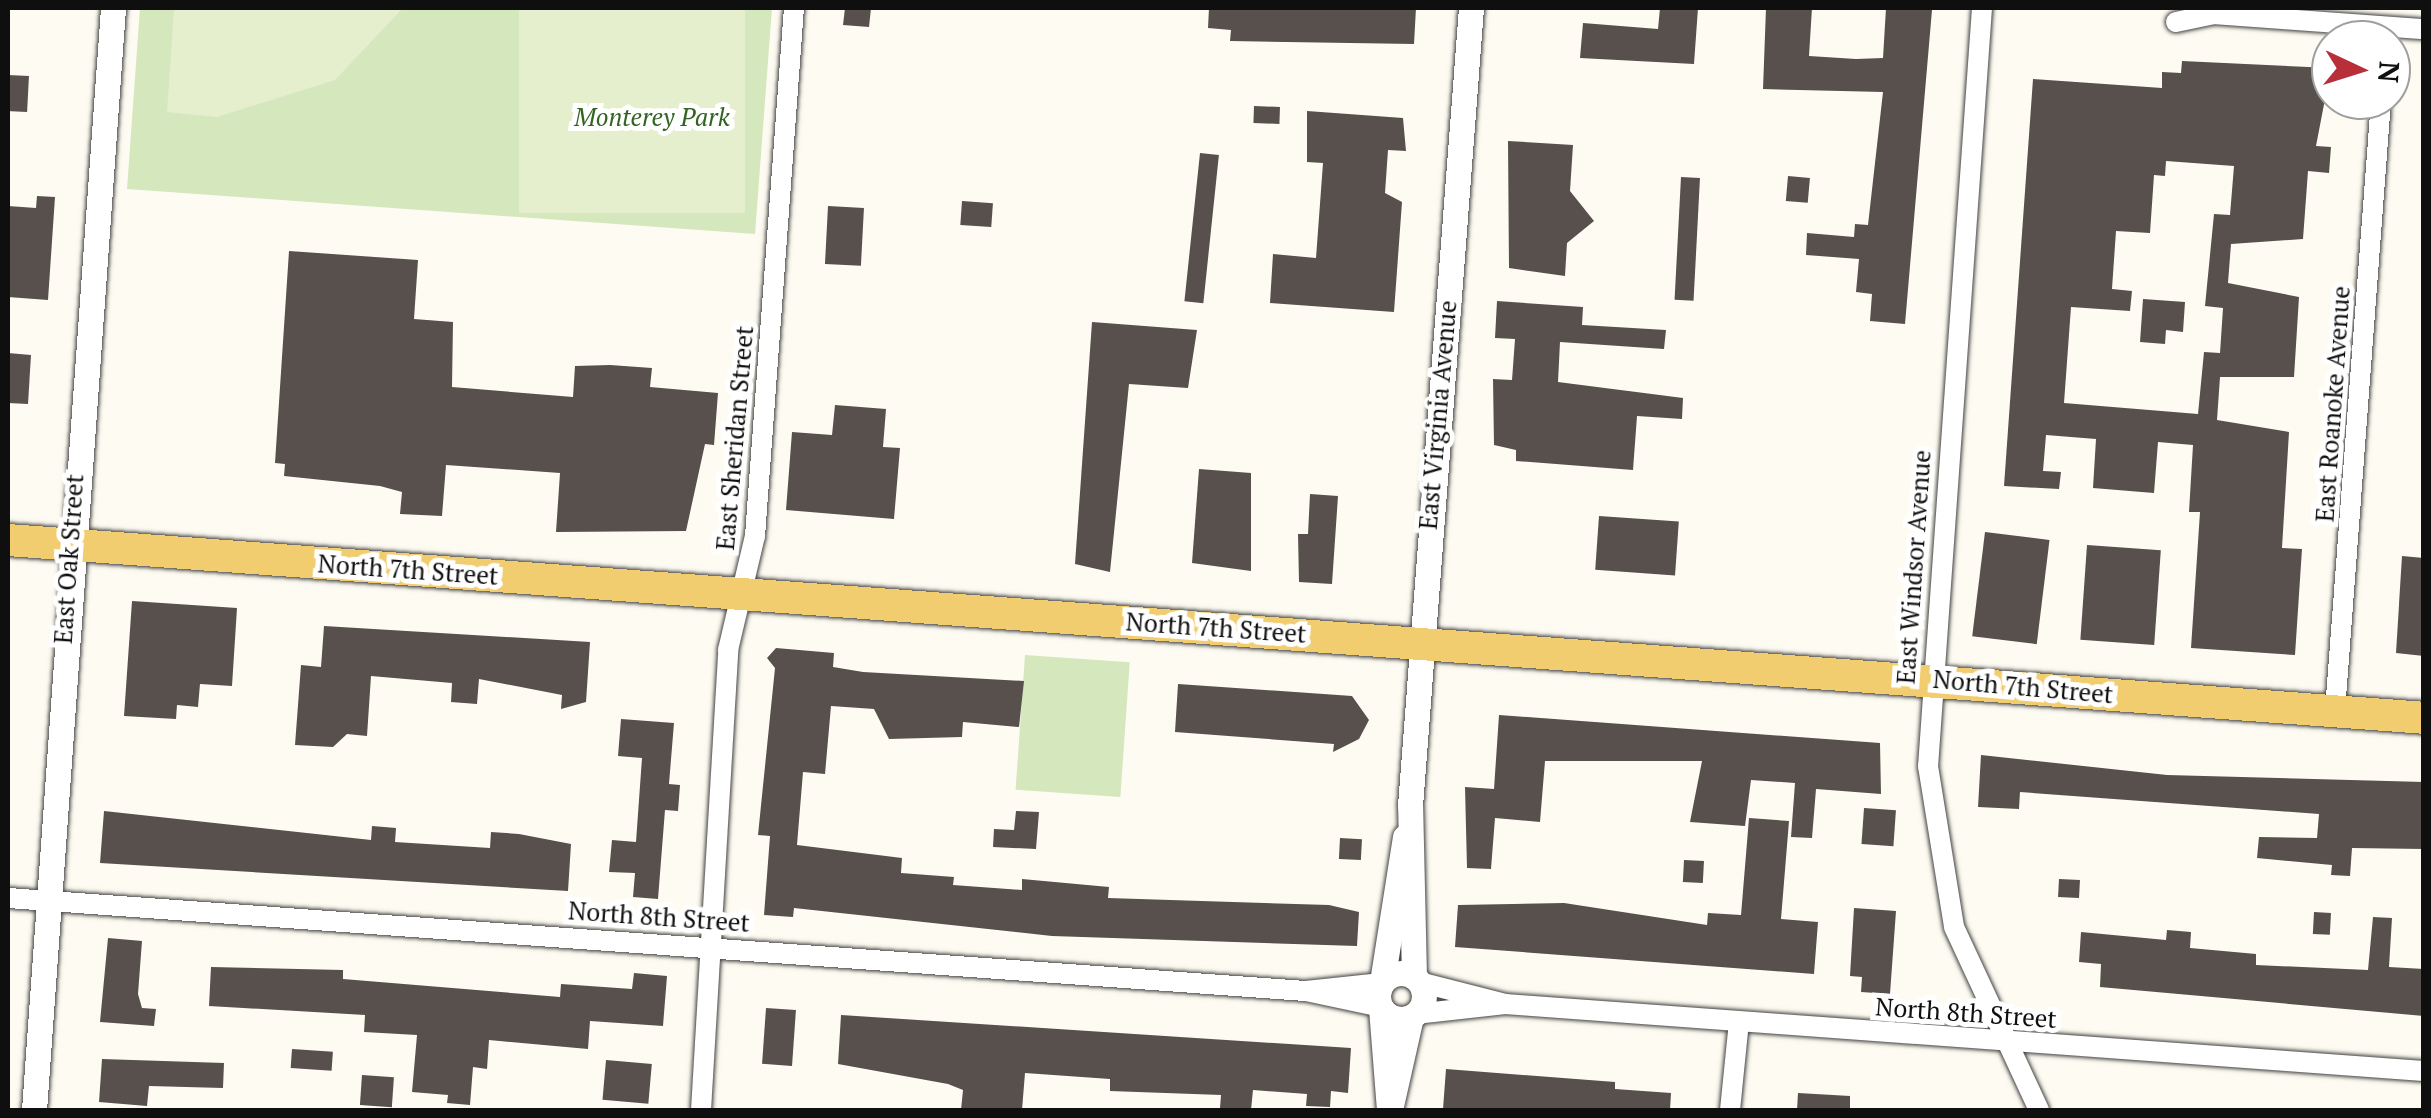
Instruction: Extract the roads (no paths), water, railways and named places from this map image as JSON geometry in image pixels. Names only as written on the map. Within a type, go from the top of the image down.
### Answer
[{"type":"main road","name":"North 7th Street","points":[[8,540],[2424,718]]},
{"type":"street","name":"East Oak Street","points":[[34,1110],[70,545],[113,8]]},
{"type":"street","name":"East Sheridan Street","points":[[701,1110],[740,594],[755,536],[794,8]]},
{"type":"street","name":"East Virginia Avenue","points":[[1389,1110],[1381,995],[1409,822],[1471,8]]},
{"type":"street","name":"East Windsor Avenue","points":[[1982,8],[1930,679],[1930,801],[1944,894],[2039,1110]]},
{"type":"street","points":[[2176,22],[2213,14],[2311,25]]},
{"type":"street","name":"East Roanoke Avenue","points":[[2335,712],[2379,120]]},
{"type":"street","name":"East Virginia Avenue","points":[[1389,1110],[1413,1016],[1416,980],[1409,822]]},
{"type":"street","name":"North 8th Street","points":[[8,898],[1381,995]]},
{"type":"street","points":[[1381,995],[1416,980]]},
{"type":"street","name":"North 8th Street","points":[[1416,980],[1505,1004],[2424,1071]]},
{"type":"street","points":[[1381,995],[1413,1016]]},
{"type":"street","name":"North 8th Street","points":[[1413,1016],[1505,1004]]},
{"type":"street","points":[[1730,1110],[1739,1021]]},
{"type":"park label","name":"Monterey Park","points":[[652,117]]}]
